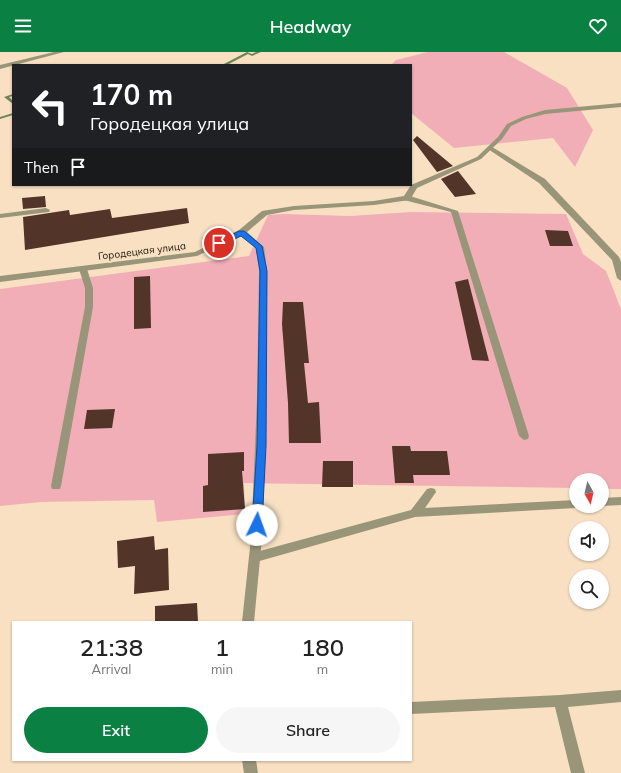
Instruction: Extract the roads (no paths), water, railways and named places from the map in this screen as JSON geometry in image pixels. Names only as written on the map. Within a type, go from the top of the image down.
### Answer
[{"type":"street","points":[[12,64],[61,52]]},
{"type":"street","points":[[0,67],[12,64]]},
{"type":"street","points":[[524,436],[454,211],[407,198],[414,187],[479,158],[500,138],[509,125],[524,118],[545,112],[582,110],[621,105]]},
{"type":"street","points":[[490,148],[542,181],[616,259],[621,278]]},
{"type":"street","name":"Городецкая улица","points":[[0,279],[197,254],[242,232],[266,213],[294,208],[374,203],[407,198]]},
{"type":"street","points":[[0,216],[46,210]]},
{"type":"street","points":[[242,232],[260,247],[264,271],[262,446],[256,557],[248,606],[248,621]]},
{"type":"street","points":[[56,486],[89,307],[89,288],[83,268]]},
{"type":"street","points":[[415,513],[431,492]]},
{"type":"street","points":[[609,502],[621,502]]},
{"type":"street","points":[[256,557],[415,513],[569,504]]},
{"type":"street","points":[[412,708],[560,701],[621,696]]},
{"type":"street","points":[[560,701],[578,773]]},
{"type":"street","points":[[249,761],[251,773]]},
{"type":"waterway","points":[[226,64],[248,53],[252,55],[259,52]]},
{"type":"waterway","points":[[12,95],[6,97],[12,102]]},
{"type":"waterway","points":[[0,118],[12,114]]}]
